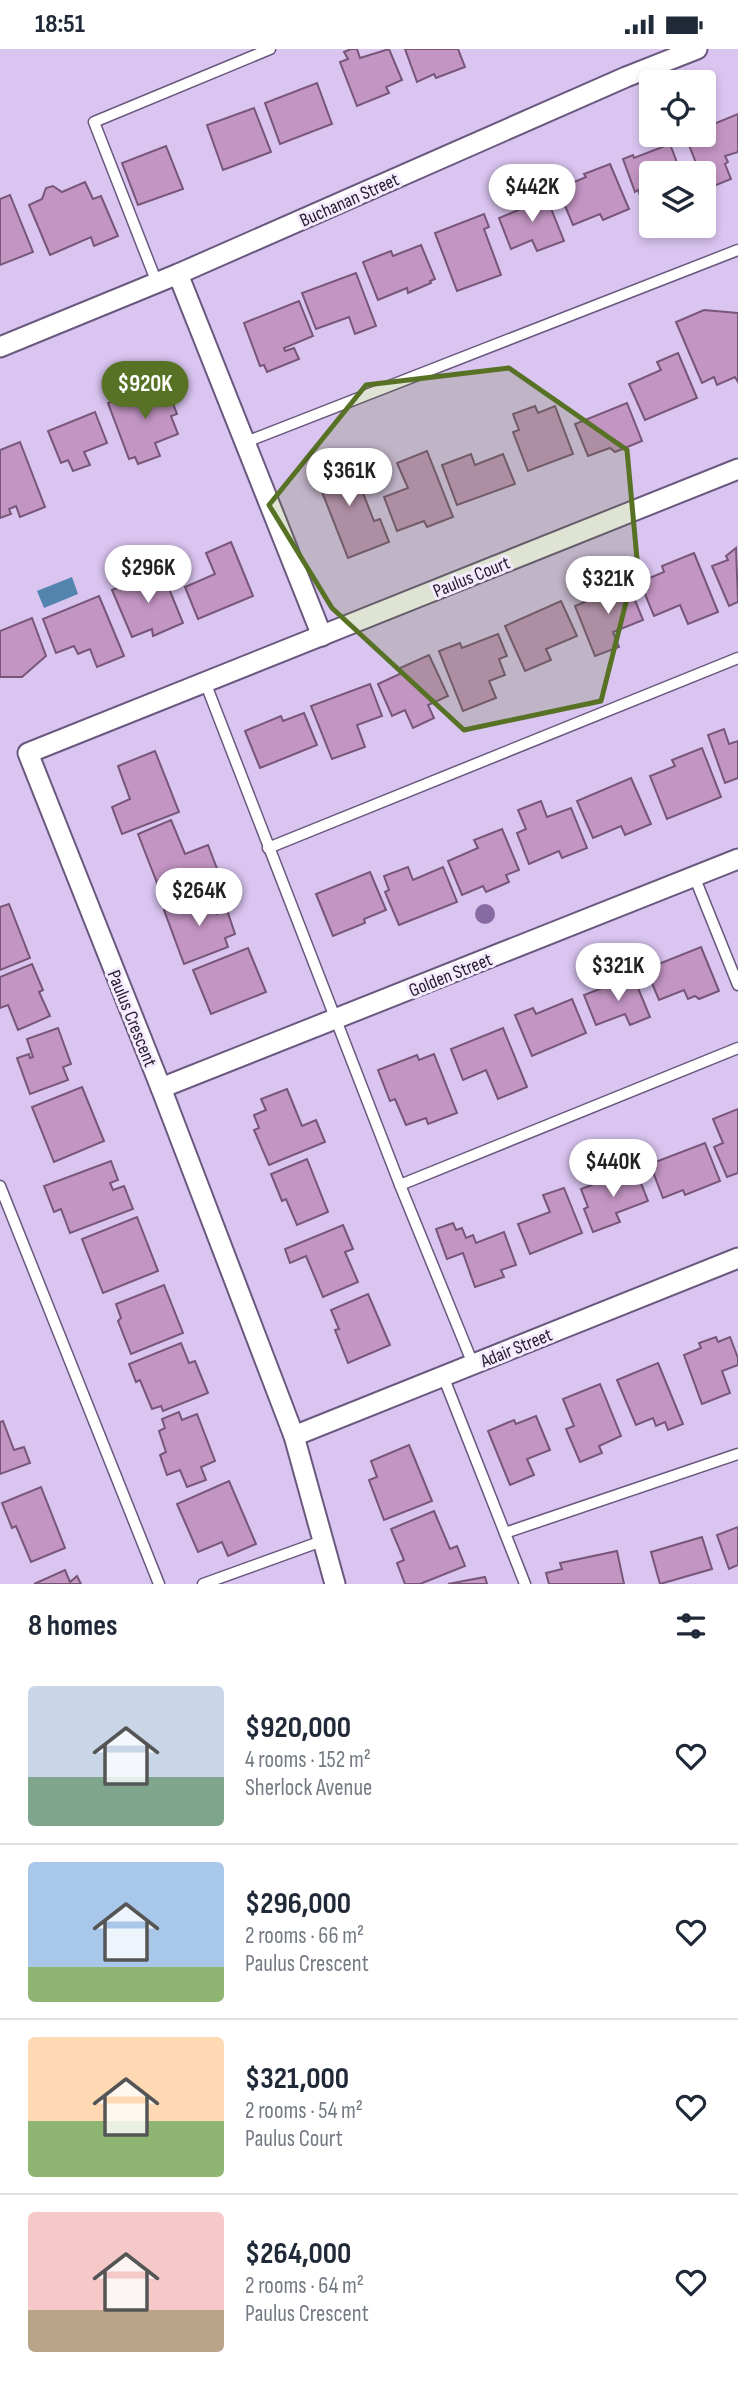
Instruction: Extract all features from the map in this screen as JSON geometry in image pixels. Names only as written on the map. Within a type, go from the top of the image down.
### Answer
[{"type":"street","name":"Buchanan Street","points":[[0,347],[157,283],[626,77],[697,49]]},
{"type":"street","points":[[178,274],[322,636]]},
{"type":"street","name":"Paulus Court","points":[[322,636],[738,469]]},
{"type":"street","name":"Paulus Crescent","points":[[322,636],[27,753],[161,1088],[294,1436],[335,1584]]},
{"type":"street","name":"Golden Street","points":[[161,1088],[738,859]]},
{"type":"street","name":"Adair Street","points":[[294,1436],[738,1258]]},
{"type":"lane","points":[[157,283],[94,122],[270,49]]},
{"type":"lane","points":[[246,442],[738,250]]},
{"type":"lane","points":[[268,848],[738,658]]},
{"type":"lane","points":[[205,682],[400,1185],[474,1364]]},
{"type":"lane","points":[[694,876],[738,985]]},
{"type":"lane","points":[[400,1185],[738,1048]]},
{"type":"lane","points":[[0,1186],[159,1584]]},
{"type":"lane","points":[[443,1376],[525,1584]]},
{"type":"lane","points":[[505,1533],[738,1454]]},
{"type":"lane","points":[[203,1584],[322,1541]]},
{"type":"highlighted area","points":[[509,368],[627,450],[637,559],[601,701],[464,730],[332,608],[269,505],[366,385]]},
{"type":"water","points":[[72,577],[78,594],[44,608],[37,591]]},
{"type":"building","points":[[357,49],[360,58],[389,49],[402,80],[386,87],[389,93],[357,106],[340,62],[348,59],[344,52]]},
{"type":"building","points":[[405,49],[458,49],[465,67],[436,78],[434,74],[417,82]]},
{"type":"building","points":[[317,83],[332,124],[280,144],[265,103]]},
{"type":"building","points":[[254,108],[271,152],[223,170],[207,125]]},
{"type":"building","points":[[738,114],[738,152],[725,156],[731,179],[716,185],[716,161],[695,161],[690,147],[716,147],[716,123]]},
{"type":"building","points":[[166,146],[183,189],[138,205],[122,163]]},
{"type":"building","points":[[662,147],[671,147],[676,161],[639,161],[639,193],[638,190],[635,192],[623,159],[633,155],[634,158]]},
{"type":"building","points":[[610,164],[629,209],[603,220],[600,214],[573,225],[558,189],[586,177],[584,174]]},
{"type":"building","points":[[85,182],[93,199],[101,196],[118,236],[94,246],[91,237],[50,255],[29,205],[42,199],[46,188],[53,186],[62,192]]},
{"type":"building","points":[[544,191],[564,241],[537,251],[532,240],[511,249],[499,218],[521,209],[518,201]]},
{"type":"building","points":[[10,195],[33,252],[0,265],[0,199]]},
{"type":"building","points":[[484,214],[489,227],[484,229],[501,275],[457,291],[435,233]]},
{"type":"building","points":[[421,245],[435,279],[408,293],[407,288],[378,300],[363,262],[391,251],[393,256]]},
{"type":"building","points":[[356,273],[376,326],[355,334],[349,317],[316,329],[302,293]]},
{"type":"building","points":[[299,301],[313,336],[284,348],[285,351],[294,348],[299,359],[267,372],[264,365],[260,366],[244,323]]},
{"type":"building","points":[[704,310],[738,313],[738,382],[735,377],[717,385],[714,377],[702,383],[676,322]]},
{"type":"building","points":[[678,353],[697,398],[645,420],[629,384],[661,370],[657,362]]},
{"type":"building","points":[[164,381],[177,414],[171,416],[178,434],[155,443],[160,456],[138,464],[135,457],[129,459],[108,403]]},
{"type":"building","points":[[627,403],[642,441],[615,452],[610,448],[588,456],[575,424]]},
{"type":"building","points":[[535,406],[538,413],[555,406],[573,454],[528,471],[513,432],[519,430],[513,414]]},
{"type":"building","points":[[95,412],[107,443],[84,452],[90,465],[73,471],[68,460],[61,463],[48,431]]},
{"type":"building","points":[[20,442],[45,507],[20,517],[16,506],[9,509],[11,514],[0,518],[0,450]]},
{"type":"building","points":[[427,451],[453,517],[427,527],[424,521],[397,531],[384,497],[408,488],[397,463]]},
{"type":"building","points":[[471,454],[475,465],[503,454],[515,484],[457,505],[442,465]]},
{"type":"building","points":[[348,455],[374,521],[380,519],[389,542],[348,558],[313,469]]},
{"type":"building","points":[[231,542],[253,596],[198,619],[185,587],[215,574],[206,553]]},
{"type":"building","points":[[736,548],[738,602],[729,606],[712,566],[728,560],[726,556]]},
{"type":"building","points":[[694,553],[718,612],[688,624],[680,605],[654,616],[640,582],[664,572],[662,566]]},
{"type":"building","points":[[161,569],[183,623],[153,636],[152,629],[132,637],[112,590]]},
{"type":"building","points":[[628,583],[643,620],[613,632],[619,647],[595,656],[575,606],[585,602],[582,596],[610,585],[612,590]]},
{"type":"building","points":[[99,596],[124,656],[97,667],[90,649],[78,654],[74,646],[56,653],[43,619]]},
{"type":"building","points":[[561,601],[577,636],[546,649],[551,660],[525,671],[505,626]]},
{"type":"building","points":[[32,618],[46,656],[22,677],[0,677],[0,631]]},
{"type":"building","points":[[498,634],[507,656],[499,659],[505,675],[489,681],[496,698],[463,711],[439,651],[460,643],[462,648]]},
{"type":"building","points":[[429,655],[448,696],[428,705],[434,718],[413,728],[405,710],[392,716],[378,684],[402,673],[400,668]]},
{"type":"building","points":[[370,684],[382,716],[357,725],[365,747],[332,759],[311,706]]},
{"type":"building","points":[[304,713],[317,745],[260,768],[245,731],[281,716],[283,721]]},
{"type":"building","points":[[724,729],[729,744],[738,741],[738,778],[725,783],[708,735]]},
{"type":"building","points":[[702,748],[721,797],[667,819],[650,776],[675,766],[672,760]]},
{"type":"building","points":[[155,751],[179,812],[122,834],[112,807],[130,799],[118,766]]},
{"type":"building","points":[[631,778],[651,824],[625,835],[621,826],[593,838],[577,801]]},
{"type":"building","points":[[541,801],[547,817],[571,808],[587,848],[562,858],[559,851],[529,864],[517,833],[526,829],[518,810]]},
{"type":"building","points":[[171,820],[185,854],[208,845],[222,882],[180,899],[175,887],[161,893],[138,834]]},
{"type":"building","points":[[502,829],[519,870],[506,875],[509,882],[486,892],[483,886],[462,895],[448,861],[478,848],[474,840]]},
{"type":"building","points":[[408,867],[413,880],[443,867],[457,902],[399,925],[385,892],[389,890],[384,876]]},
{"type":"building","points":[[370,872],[386,910],[364,919],[365,923],[333,936],[316,894]]},
{"type":"building","points":[[209,894],[217,914],[227,910],[235,934],[225,938],[228,947],[184,964],[164,910]]},
{"type":"building","points":[[9,904],[30,958],[0,970],[0,907]]},
{"type":"building","points":[[701,947],[719,991],[699,999],[695,996],[688,999],[684,990],[659,1000],[646,969]]},
{"type":"building","points":[[248,948],[266,992],[211,1014],[193,970]]},
{"type":"building","points":[[32,964],[43,990],[39,992],[50,1016],[18,1030],[8,1005],[0,1008],[0,977]]},
{"type":"building","points":[[633,976],[650,1017],[630,1025],[625,1014],[596,1025],[584,995]]},
{"type":"building","points":[[572,999],[586,1033],[532,1056],[515,1015],[533,1008],[536,1014]]},
{"type":"building","points":[[58,1028],[71,1064],[63,1067],[68,1080],[30,1094],[17,1058],[29,1054],[30,1058],[33,1057],[27,1039]]},
{"type":"building","points":[[503,1028],[527,1087],[498,1099],[486,1070],[463,1080],[451,1049]]},
{"type":"building","points":[[434,1054],[457,1113],[428,1124],[426,1118],[406,1125],[395,1099],[390,1101],[378,1070],[417,1055],[419,1060]]},
{"type":"building","points":[[82,1087],[104,1141],[54,1162],[32,1107]]},
{"type":"building","points":[[287,1089],[302,1126],[316,1120],[325,1142],[269,1165],[254,1130],[259,1128],[254,1115],[266,1110],[261,1099]]},
{"type":"building","points":[[738,1109],[738,1173],[727,1177],[714,1147],[723,1143],[713,1119]]},
{"type":"building","points":[[705,1143],[720,1181],[685,1195],[683,1190],[663,1198],[650,1164]]},
{"type":"building","points":[[307,1159],[328,1212],[297,1225],[286,1199],[282,1201],[271,1174]]},
{"type":"building","points":[[111,1161],[118,1180],[110,1183],[113,1190],[124,1186],[133,1209],[70,1233],[61,1209],[54,1212],[44,1186]]},
{"type":"building","points":[[635,1168],[648,1201],[616,1213],[620,1222],[593,1232],[584,1209],[588,1207],[581,1189]]},
{"type":"building","points":[[564,1188],[582,1233],[530,1254],[518,1224],[550,1212],[543,1195]]},
{"type":"building","points":[[137,1217],[158,1271],[103,1293],[82,1239]]},
{"type":"building","points":[[453,1223],[456,1230],[462,1228],[466,1238],[473,1235],[476,1243],[504,1232],[516,1265],[501,1270],[504,1277],[475,1287],[463,1253],[447,1259],[436,1229]]},
{"type":"building","points":[[343,1225],[353,1249],[345,1252],[358,1282],[323,1297],[306,1256],[290,1263],[285,1249]]},
{"type":"building","points":[[164,1285],[183,1333],[131,1354],[118,1321],[121,1318],[116,1304]]},
{"type":"building","points":[[368,1294],[390,1345],[348,1363],[335,1330],[339,1329],[331,1310]]},
{"type":"building","points":[[716,1337],[718,1342],[730,1337],[738,1365],[722,1371],[730,1393],[702,1404],[684,1355],[701,1348],[699,1343]]},
{"type":"building","points":[[181,1343],[189,1363],[195,1361],[208,1393],[163,1411],[161,1406],[152,1409],[140,1380],[136,1382],[129,1364]]},
{"type":"building","points":[[658,1363],[683,1424],[668,1430],[665,1422],[656,1426],[653,1418],[636,1425],[617,1380]]},
{"type":"building","points":[[600,1384],[621,1436],[599,1446],[602,1453],[580,1462],[566,1429],[574,1426],[563,1399]]},
{"type":"building","points":[[179,1412],[182,1420],[197,1414],[215,1461],[201,1467],[206,1480],[187,1487],[180,1470],[167,1475],[160,1455],[166,1452],[159,1431],[165,1428],[162,1419]]},
{"type":"building","points":[[536,1416],[550,1450],[527,1459],[534,1475],[510,1485],[488,1431],[514,1420],[516,1424]]},
{"type":"building","points":[[3,1421],[14,1450],[24,1447],[30,1463],[0,1474],[0,1422]]},
{"type":"building","points":[[409,1445],[432,1501],[384,1520],[369,1480],[377,1477],[371,1461]]},
{"type":"building","points":[[229,1481],[256,1544],[228,1556],[222,1542],[198,1552],[177,1504]]},
{"type":"building","points":[[41,1487],[65,1548],[31,1562],[16,1526],[12,1528],[2,1503]]},
{"type":"building","points":[[434,1511],[450,1549],[457,1546],[465,1566],[420,1584],[405,1584],[397,1563],[404,1560],[391,1529]]},
{"type":"building","points":[[738,1527],[738,1565],[729,1569],[717,1535]]},
{"type":"building","points":[[702,1537],[712,1569],[660,1584],[651,1552]]},
{"type":"building","points":[[617,1551],[624,1584],[549,1584],[546,1573],[562,1569],[560,1563]]},
{"type":"building","points":[[65,1570],[70,1582],[77,1576],[81,1584],[34,1584]]},
{"type":"building","points":[[485,1577],[487,1584],[448,1584]]}]
